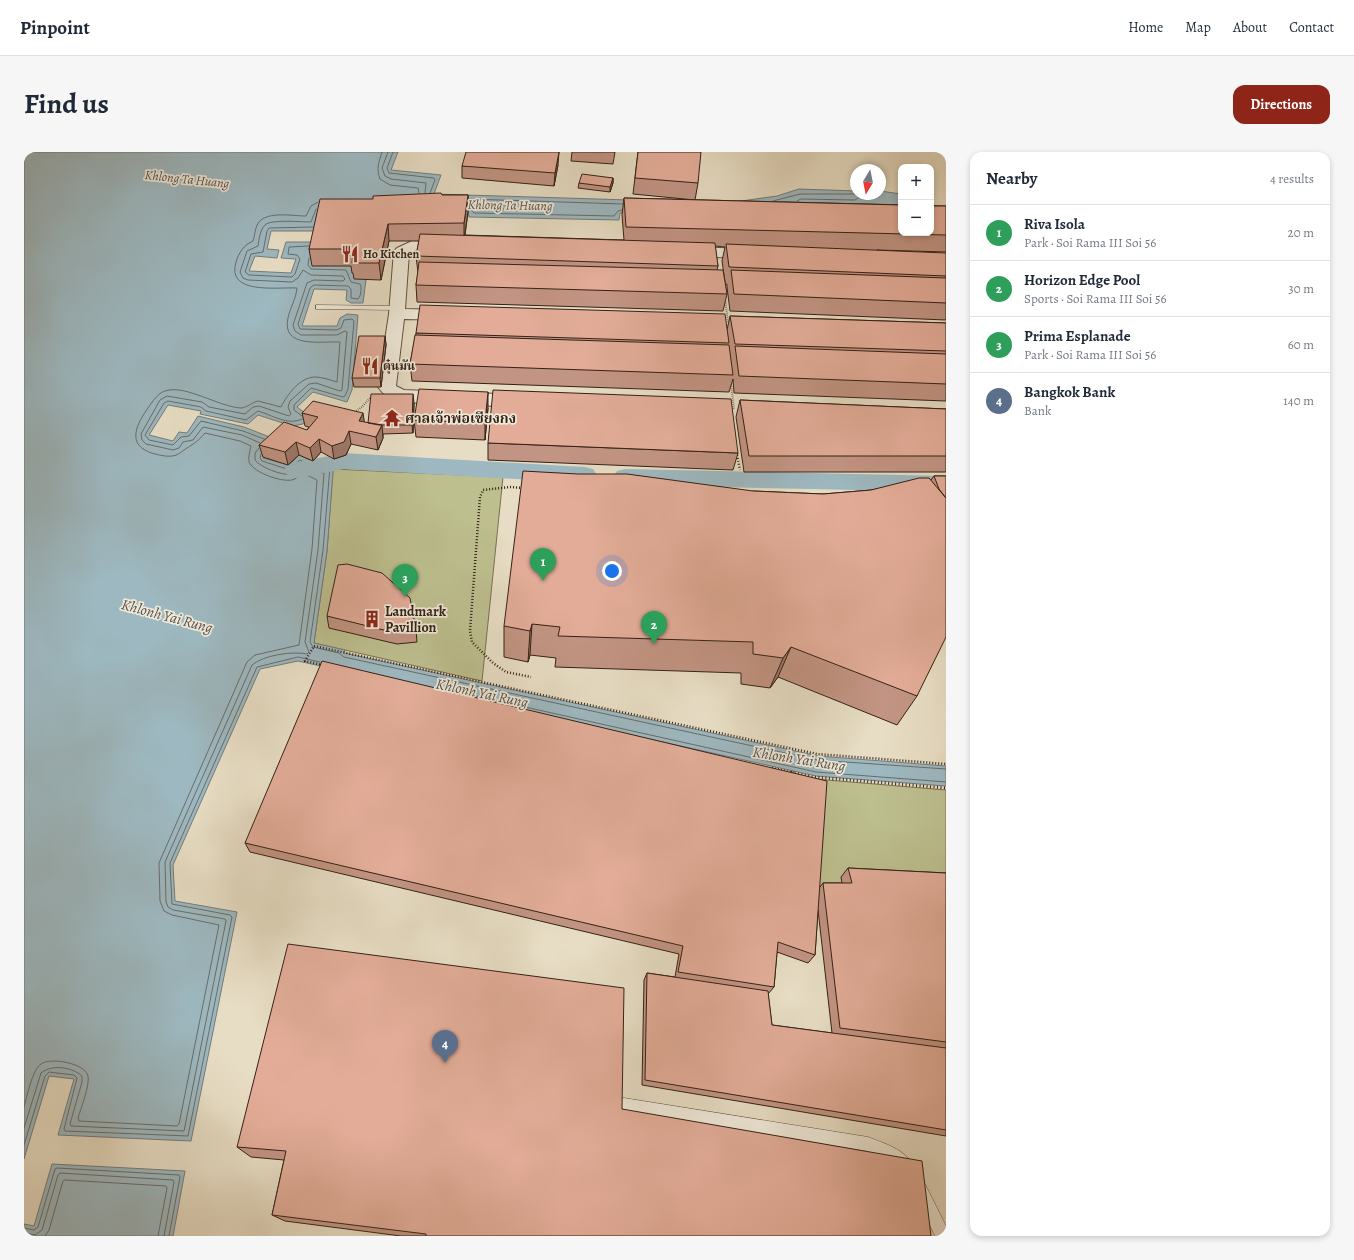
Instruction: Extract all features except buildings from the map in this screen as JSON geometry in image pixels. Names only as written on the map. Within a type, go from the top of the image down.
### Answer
[{"type":"street","points":[[464,247],[412,246],[402,251],[397,311],[387,387],[394,394],[401,396],[534,401]]},
{"type":"street","points":[[670,252],[764,255]]},
{"type":"street","points":[[397,311],[460,315]]},
{"type":"lane","points":[[319,307],[397,311]]},
{"type":"lane","points":[[624,1105],[868,1144],[897,1157],[912,1174],[943,1236]]},
{"type":"path","points":[[725,299],[728,322]]},
{"type":"path","points":[[730,377],[734,409]]},
{"type":"path","points":[[347,413],[352,413],[362,407],[370,397],[387,387]]},
{"type":"path","points":[[737,455],[740,470]]},
{"type":"path","points":[[525,488],[510,487],[483,490],[480,497],[470,631],[472,642],[493,663],[506,672],[532,677]]},
{"type":"path","points":[[328,666],[305,661],[314,646],[818,754],[946,764]]},
{"type":"path","points":[[765,766],[812,777],[946,788]]},
{"type":"green space","points":[[333,469],[503,477],[482,681],[314,643],[327,551]]},
{"type":"green space","points":[[815,779],[946,790],[946,898],[804,896]]},
{"type":"water","points":[[24,152],[398,152],[391,170],[441,175],[434,194],[727,203],[777,196],[799,189],[850,191],[850,200],[886,200],[886,192],[898,194],[898,215],[620,213],[619,220],[469,217],[468,212],[319,231],[271,231],[267,249],[279,250],[277,258],[255,256],[249,271],[291,273],[296,259],[281,258],[286,242],[317,242],[351,266],[355,273],[366,280],[363,303],[351,303],[346,300],[347,290],[314,289],[302,326],[337,326],[340,318],[347,314],[358,315],[352,390],[347,402],[313,392],[297,407],[309,416],[303,424],[292,426],[258,415],[248,424],[200,414],[201,411],[168,405],[149,435],[173,441],[179,432],[187,433],[198,416],[244,427],[280,441],[263,458],[288,465],[299,455],[318,464],[334,459],[327,551],[314,643],[345,650],[344,653],[818,756],[946,766],[946,786],[816,776],[298,661],[260,669],[173,865],[175,901],[237,912],[191,1141],[58,1135],[74,1079],[49,1076],[24,1159]]},
{"type":"water","points":[[52,1164],[185,1171],[173,1236],[24,1236],[24,1224],[34,1226]]},
{"type":"waterway","points":[[296,470],[344,461],[585,475]]},
{"type":"waterway","points":[[625,477],[946,484]]},
{"type":"place","name":"Ho Kitchen","points":[[350,254]]},
{"type":"place","name":"ตุ๋นมัน","points":[[370,366]]},
{"type":"place","name":"ศาลเจ้าพ่อเซียงกง","points":[[392,418]]},
{"type":"place","name":"Riva Isola","points":[[543,581]]},
{"type":"place","name":"Prima Esplanade","points":[[405,597]]},
{"type":"place","name":"Landmark Pavillion","points":[[372,619]]},
{"type":"place","name":"Horizon Edge Pool","points":[[654,644]]},
{"type":"place","name":"Bangkok Bank","points":[[445,1063]]},
{"type":"water label","name":"Khlong Ta Huang","points":[[187,179]]},
{"type":"water label","name":"Khlong Ta Huang","points":[[510,205]]},
{"type":"water label","name":"Khlonh Yai Rung","points":[[167,616]]},
{"type":"water label","name":"Khlonh Yai Rung","points":[[482,693]]},
{"type":"water label","name":"Khlonh Yai Rung","points":[[799,759]]}]
